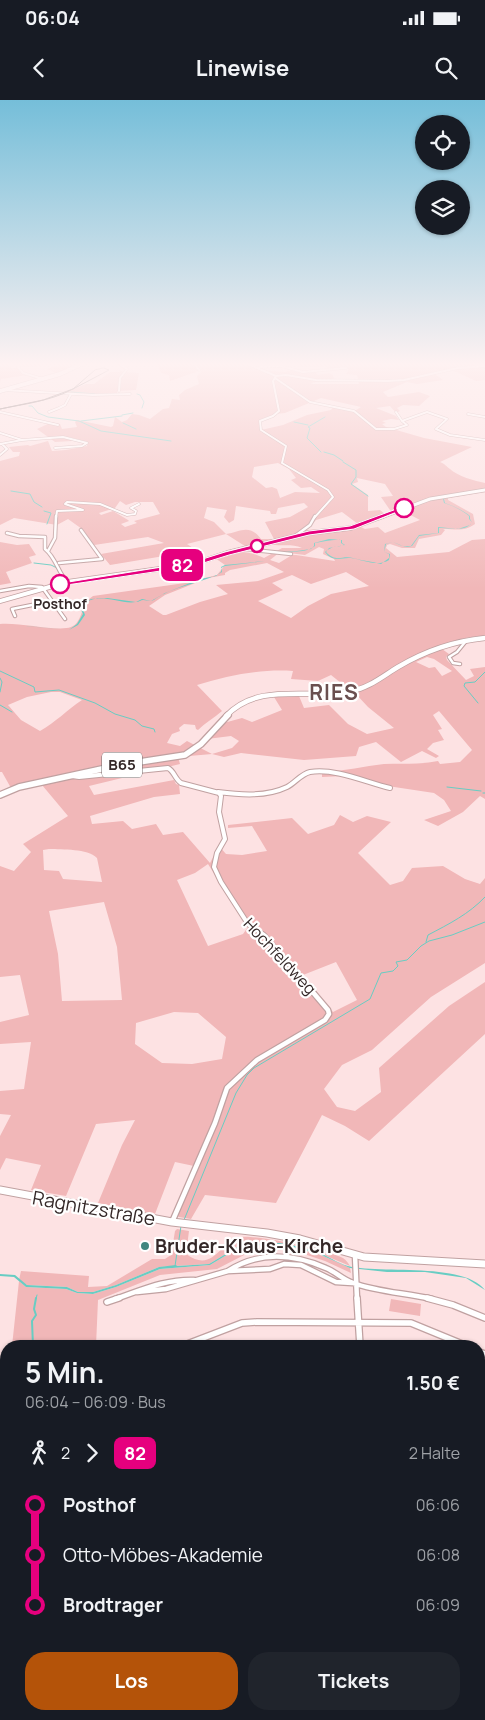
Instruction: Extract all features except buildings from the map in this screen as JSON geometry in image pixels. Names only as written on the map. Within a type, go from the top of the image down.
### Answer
[{"type":"main road","name":"B65","points":[[0,795],[19,787],[137,762],[185,755],[194,751],[220,722],[248,700],[266,696],[338,694],[358,690],[427,652],[466,641],[485,638]]},
{"type":"main road","name":"Ragnitzstraße","points":[[0,1190],[193,1225],[267,1233],[300,1239],[355,1255],[382,1259],[461,1261],[485,1264]]},
{"type":"street","points":[[13,438],[22,440]]},
{"type":"street","points":[[1,444],[37,438]]},
{"type":"street","points":[[55,448],[82,446],[87,443],[69,438]]},
{"type":"street","points":[[272,438],[286,446],[282,463],[328,490],[333,496],[332,500],[315,516],[310,525],[294,537]]},
{"type":"street","points":[[471,438],[485,440]]},
{"type":"street","points":[[0,455],[6,449],[1,444]]},
{"type":"street","points":[[0,601],[67,582],[194,564],[294,537],[351,528],[430,499],[485,490]]},
{"type":"street","points":[[48,551],[54,546],[57,510],[83,510],[65,504],[67,502],[106,505],[128,515],[136,514],[136,511],[131,508],[139,504]]},
{"type":"street","points":[[59,563],[102,559],[81,530]]},
{"type":"street","points":[[7,533],[21,537],[44,536],[45,549],[59,563],[61,576],[67,582]]},
{"type":"street","points":[[246,549],[291,554]]},
{"type":"street","points":[[0,591],[40,586],[45,589],[65,619]]},
{"type":"street","points":[[15,616],[12,609],[52,601]]},
{"type":"street","points":[[460,664],[453,663],[449,657],[458,651],[466,641]]},
{"type":"street","points":[[72,776],[79,778],[108,773],[168,768],[172,770],[181,784],[233,794],[259,793],[284,788],[291,785],[302,775],[311,772],[348,775],[367,783],[390,788]]},
{"type":"street","points":[[216,792],[220,794],[221,798],[233,794]]},
{"type":"street","name":"Hochfeldweg","points":[[175,1222],[227,1088],[257,1060],[325,1020],[329,1014],[327,1007],[264,935],[248,924],[215,872],[216,853],[226,839],[220,812],[221,798]]},
{"type":"street","points":[[355,1255],[356,1274],[354,1283],[360,1340]]},
{"type":"street","points":[[228,1271],[239,1262],[252,1259],[295,1257],[326,1268],[354,1283]]},
{"type":"street","points":[[137,1292],[166,1289],[228,1271],[270,1269],[284,1264],[301,1266],[316,1271],[336,1282],[354,1283],[438,1300],[485,1318]]},
{"type":"street","points":[[107,1302],[162,1281],[177,1278],[196,1280]]},
{"type":"street","points":[[198,1340],[242,1323],[359,1322],[411,1323],[452,1340]]},
{"type":"shaded area","points":[[49,438],[69,438],[72,441],[55,442]]},
{"type":"shaded area","points":[[71,438],[423,438],[472,447],[440,462],[453,472],[471,480],[485,483],[485,492],[448,498],[448,500],[473,514],[475,524],[471,527],[456,530],[443,529],[445,530],[441,535],[419,539],[415,548],[402,548],[390,544],[386,548],[397,557],[449,552],[472,540],[485,539],[485,636],[449,642],[416,656],[351,691],[331,675],[318,681],[291,679],[293,671],[245,674],[197,685],[222,711],[198,730],[195,725],[184,724],[179,728],[180,731],[172,734],[167,743],[180,746],[187,741],[212,754],[178,757],[180,764],[89,786],[94,795],[174,780],[179,785],[180,794],[154,797],[90,816],[92,824],[123,821],[132,829],[156,824],[163,835],[183,832],[210,863],[219,846],[226,854],[242,855],[267,851],[252,826],[228,828],[228,825],[292,818],[308,834],[334,825],[340,815],[353,822],[367,816],[391,822],[358,853],[390,885],[403,881],[412,868],[443,866],[465,879],[480,884],[485,878],[485,963],[431,997],[372,1050],[342,1065],[324,1089],[337,1107],[355,1111],[381,1092],[379,1068],[449,1006],[485,982],[485,1034],[369,1141],[345,1126],[322,1115],[276,1203],[205,1195],[191,1219],[179,1217],[175,1214],[194,1166],[175,1162],[155,1214],[98,1203],[122,1145],[135,1120],[96,1124],[66,1196],[31,1190],[41,1165],[6,1158],[0,1170],[0,1136],[11,1115],[0,1114],[0,1091],[24,1089],[31,1042],[0,1044],[0,1022],[29,1015],[20,975],[0,977],[0,866],[14,871],[31,852],[23,844],[68,816],[42,785],[11,788],[2,772],[0,772],[0,624],[57,628],[71,627],[77,623],[82,612],[79,607],[93,596],[185,583],[217,575],[225,565],[215,558],[245,552],[264,558],[282,548],[302,548],[269,544],[311,534],[359,526],[365,529],[378,527],[385,533],[420,520],[401,510],[392,513],[381,497],[393,496],[385,484],[357,478],[358,482],[352,484],[368,495],[368,511],[380,510],[386,515],[360,525],[312,533],[248,548],[226,534],[187,544],[204,555],[188,559],[182,553],[110,565],[101,554],[164,543],[148,537],[94,545],[82,529],[68,519],[57,525],[14,518],[0,525],[0,461],[19,456],[20,452],[13,452],[9,447],[30,446],[48,441],[52,451],[87,446],[88,442]],"holes":[[[278,463],[289,469],[296,478],[291,480],[301,488],[311,487],[320,493],[295,492],[280,498],[277,489],[272,487],[266,488],[252,477],[254,467]],[[120,501],[126,505],[135,502],[153,502],[160,514],[134,521],[137,523],[125,527],[121,524],[129,521],[113,511],[101,515],[99,513],[115,508]],[[304,503],[308,507],[290,517],[265,522],[274,539],[261,539],[257,534],[248,530],[226,534],[214,522],[204,518],[207,507],[227,510],[224,517],[229,523],[234,520],[236,506],[270,511],[271,514],[276,514],[278,508]],[[342,512],[358,524],[347,527],[306,530],[316,520]],[[319,547],[324,549],[323,554],[335,561],[296,555],[292,555],[279,563],[270,560],[280,552],[305,555]],[[267,563],[284,572],[258,581],[216,585],[228,594],[166,615],[149,606],[165,595],[208,578],[225,575],[230,570]],[[346,572],[369,586],[331,594],[308,606],[291,618],[258,601],[283,590],[272,583],[292,575],[311,584]],[[51,692],[60,692],[82,700],[40,731],[21,720],[8,705],[27,697]],[[43,850],[74,850],[93,855],[97,858],[102,882],[63,879],[59,871],[44,870]],[[208,864],[248,927],[243,934],[208,946],[177,880],[195,873]],[[104,902],[117,947],[122,1000],[62,1001],[58,954],[49,911]],[[336,962],[357,1000],[333,1012],[303,975]],[[174,1012],[198,1013],[226,1037],[222,1059],[192,1064],[162,1063],[135,1044],[136,1023]]]},
{"type":"shaded area","points":[[0,542],[17,545],[29,544],[36,555],[29,557],[32,563],[6,572],[11,583],[0,585]]},
{"type":"shaded area","points":[[442,649],[449,654],[446,657],[447,660],[466,680],[474,676],[470,669],[485,667],[485,799],[480,796],[463,812],[438,826],[424,820],[451,811],[444,800],[434,793],[381,785],[377,787],[344,776],[322,777],[322,774],[384,764],[438,761],[440,764],[460,762],[472,750],[439,711],[433,715],[442,729],[438,730],[444,740],[433,743],[427,749],[439,756],[436,758],[422,751],[401,762],[376,742],[359,747],[356,756],[304,760],[241,753],[224,757],[212,754],[232,748],[239,741],[231,736],[207,739],[220,724],[242,718],[252,722],[282,710],[274,697],[299,696],[304,708],[329,705],[348,724],[367,734],[394,728],[368,707],[355,693],[412,660]],"holes":[[[427,657],[434,659],[452,671],[442,676],[435,667],[429,668],[416,662]]]},
{"type":"shaded area","points":[[177,1229],[189,1231],[186,1254],[196,1259],[210,1258],[234,1240],[250,1237],[323,1251],[343,1258],[350,1266],[296,1246],[279,1243],[252,1244],[239,1246],[209,1264],[159,1267],[116,1285],[93,1292],[78,1292],[67,1287],[27,1285],[19,1280],[21,1271],[89,1276],[88,1287],[107,1286],[152,1259],[165,1259],[171,1255]]},
{"type":"shaded area","points":[[280,1244],[319,1254],[350,1268],[351,1273],[325,1261],[298,1252],[284,1250],[244,1255],[217,1269],[160,1275],[98,1300],[96,1340],[13,1340],[19,1281],[26,1287],[66,1289],[77,1293],[93,1294],[160,1269],[210,1265],[240,1247]]},
{"type":"shaded area","points":[[391,1299],[421,1304],[420,1316],[389,1311]]},
{"type":"water","points":[[448,497],[444,499],[445,503],[458,508],[470,516],[472,522],[469,516],[457,508],[444,503],[443,499]]},
{"type":"water","points":[[438,527],[454,529],[439,528],[439,533],[419,536],[412,546],[407,547],[403,546],[411,546],[419,535],[438,533]]},
{"type":"water","points":[[329,539],[342,540],[342,543],[345,545],[342,546],[344,545],[341,543],[341,540],[334,540],[315,543],[315,546],[312,548],[314,543]]},
{"type":"water","points":[[309,549],[297,552],[277,551],[297,551]]},
{"type":"water","points":[[349,557],[377,563],[351,558],[339,558]]},
{"type":"water","points":[[265,561],[225,566],[221,568],[225,565]]},
{"type":"water","points":[[213,577],[171,591],[151,601],[165,593],[200,579]]},
{"type":"water","points":[[101,598],[107,598],[136,602],[129,602]]},
{"type":"water","points":[[94,599],[82,607],[85,615],[78,625],[69,630],[77,624],[83,614],[80,607]]},
{"type":"water","points":[[279,1243],[315,1251],[352,1267],[443,1272],[466,1278],[425,1272],[387,1272],[350,1268],[319,1254],[280,1244],[240,1247],[210,1265],[160,1269],[93,1294],[77,1293],[66,1289],[26,1287],[14,1277],[0,1276],[0,1274],[15,1275],[27,1285],[67,1287],[78,1292],[93,1292],[116,1285],[159,1267],[209,1264],[239,1246],[252,1244]]},
{"type":"water","points":[[466,1278],[475,1282],[485,1290]]},
{"type":"waterway","points":[[147,438],[171,441]]},
{"type":"waterway","points":[[307,438],[321,452]]},
{"type":"waterway","points":[[324,452],[334,455],[343,461]]},
{"type":"waterway","points":[[343,462],[356,470],[356,477],[351,484],[368,496]]},
{"type":"waterway","points":[[11,491],[30,494],[34,502],[42,507]]},
{"type":"waterway","points":[[44,511],[51,513],[47,524]]},
{"type":"waterway","points":[[34,563],[51,565],[57,568],[58,571]]},
{"type":"waterway","points":[[0,671],[34,687],[35,692],[59,690],[95,703],[115,714],[135,720],[142,726],[154,729],[155,732]]},
{"type":"waterway","points":[[478,703],[464,686],[465,683],[475,682],[485,672]]},
{"type":"waterway","points":[[0,678],[2,682],[0,692]]},
{"type":"waterway","points":[[0,705],[12,712]]},
{"type":"waterway","points":[[447,787],[481,791]]},
{"type":"waterway","points":[[426,942],[428,935],[465,914],[485,897]]},
{"type":"waterway","points":[[184,1220],[236,1093],[247,1075],[254,1068],[370,999],[381,973],[393,971],[398,966],[396,962],[407,960],[421,946],[429,941],[452,935],[485,922]]},
{"type":"waterway","points":[[175,1266],[181,1226]]},
{"type":"waterway","points":[[36,1299],[37,1295]]},
{"type":"waterway","points":[[33,1340],[32,1321],[36,1315],[34,1309],[36,1298]]},
{"type":"bus line","name":"82","points":[[60,584],[68,581],[194,564],[219,555],[309,533],[351,528],[404,508]]},
{"type":"place","name":"Posthof","points":[[60,584]]},
{"type":"place","name":"Bruder-Klaus-Kirche","points":[[145,1246]]},
{"type":"district","name":"RIES","points":[[334,693]]}]
